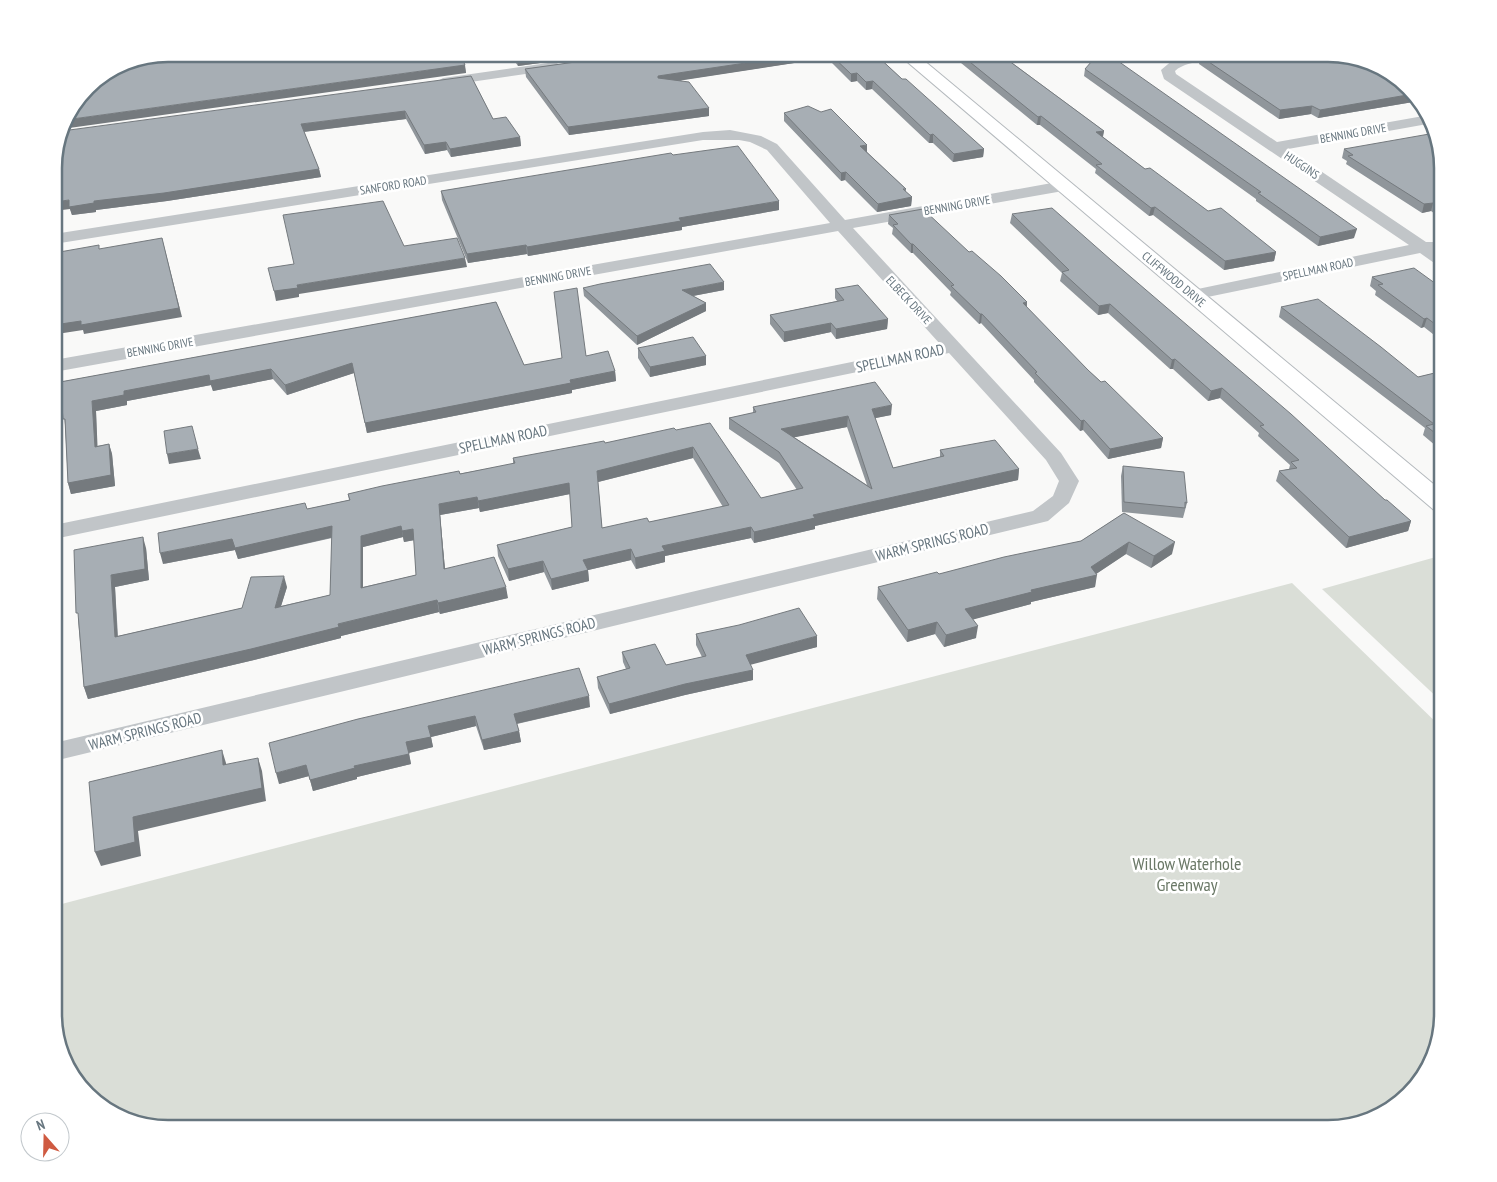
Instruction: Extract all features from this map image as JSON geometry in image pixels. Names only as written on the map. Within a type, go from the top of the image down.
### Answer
[{"type":"street","name":"CLIFFWOOD DRIVE","points":[[916,62],[1434,497]]},
{"type":"street","name":"HUGGINS","points":[[1178,62],[1170,66],[1168,70],[1169,76],[1434,255]]},
{"type":"street","points":[[431,84],[567,65]]},
{"type":"street","name":"BENNING DRIVE","points":[[1275,147],[1424,120]]},
{"type":"street","name":"ELBECK DRIVE","points":[[732,135],[762,140],[772,147],[1054,458],[1069,482],[1062,499],[1040,516],[1023,520]]},
{"type":"street","name":"SANFORD ROAD","points":[[63,238],[703,136],[732,135]]},
{"type":"street","name":"BENNING DRIVE","points":[[63,364],[1063,186]]},
{"type":"street","name":"SPELLMAN ROAD","points":[[1193,295],[1434,246]]},
{"type":"street","name":"SPELLMAN ROAD","points":[[63,530],[953,347]]},
{"type":"street","name":"WARM SPRINGS ROAD","points":[[63,750],[1023,520]]},
{"type":"green space","points":[[1434,558],[1434,695],[1322,589]]},
{"type":"green space","name":"Willow Waterhole Greenway","points":[[1292,583],[1434,720],[1434,1028],[1424,1061],[1404,1089],[1376,1109],[1343,1119],[154,1119],[121,1109],[104,1098],[93,1089],[80,1073],[71,1054],[63,1028],[63,904]]},
{"type":"building","points":[[464,62],[465,65],[74,119],[93,93],[109,80],[141,66],[154,63]]},
{"type":"building","points":[[575,62],[752,62],[658,76],[658,78],[689,82],[709,108],[568,127],[525,69]]},
{"type":"building","points":[[838,62],[884,62],[902,79],[906,79],[984,149],[954,154],[933,134],[930,135],[873,81],[866,82],[857,73],[851,74]]},
{"type":"building","points":[[970,62],[1010,62],[1104,131],[1096,132],[1145,169],[1150,168],[1208,211],[1221,208],[1276,252],[1225,261],[1155,207],[1151,208],[1096,165],[1102,164],[1041,116],[1038,117]]},
{"type":"building","points":[[1091,62],[1119,62],[1357,229],[1320,237],[1258,193],[1261,192],[1085,69]]},
{"type":"building","points":[[1209,62],[1343,63],[1376,73],[1388,80],[1406,95],[1320,110],[1312,106],[1280,110]]},
{"type":"building","points":[[471,76],[493,119],[506,117],[520,137],[450,149],[446,142],[424,145],[405,111],[301,124],[319,169],[164,193],[94,201],[94,203],[69,207],[69,200],[63,201],[63,154],[70,130]]},
{"type":"building","points":[[808,106],[821,112],[831,109],[867,145],[860,146],[906,189],[903,189],[912,197],[878,204],[846,172],[841,173],[784,113]]},
{"type":"building","points":[[1428,134],[1434,154],[1434,204],[1424,204],[1348,156],[1353,155],[1344,149]]},
{"type":"building","points":[[738,146],[779,201],[679,218],[681,221],[527,247],[526,245],[467,254],[441,191],[671,153],[673,155]]},
{"type":"building","points":[[383,201],[404,246],[457,238],[465,258],[297,285],[298,288],[274,291],[268,268],[294,264],[283,215]]},
{"type":"building","points":[[1052,208],[1291,414],[1385,500],[1411,521],[1349,537],[1279,471],[1297,468],[1291,462],[1299,460],[1260,426],[1264,425],[1222,388],[1211,391],[1175,359],[1172,360],[1110,304],[1099,306],[1062,272],[1069,270],[1012,214]]},
{"type":"building","points":[[923,209],[969,252],[972,251],[1001,276],[1027,302],[1023,303],[1088,370],[1101,382],[1105,381],[1163,438],[1110,449],[1084,420],[1081,421],[1035,373],[1037,372],[982,314],[951,286],[954,285],[893,225],[898,224],[889,215]]},
{"type":"building","points":[[162,238],[179,308],[81,325],[81,321],[63,324],[63,251],[99,245],[99,249]]},
{"type":"building","points":[[710,264],[724,282],[682,290],[706,303],[637,336],[583,288],[600,284]]},
{"type":"building","points":[[1414,268],[1434,282],[1434,323],[1427,318],[1424,319],[1378,285],[1383,284],[1372,277]]},
{"type":"building","points":[[858,285],[888,319],[836,329],[831,323],[784,332],[770,315],[844,300],[835,289]]},
{"type":"building","points":[[577,288],[586,356],[608,351],[615,371],[570,380],[571,383],[365,423],[352,363],[285,385],[271,369],[210,381],[209,375],[124,391],[124,395],[92,401],[95,447],[109,444],[111,475],[68,483],[65,419],[63,419],[63,381],[496,302],[524,365],[562,358],[554,292]]},
{"type":"building","points":[[1318,299],[1418,377],[1434,373],[1434,424],[1281,307]]},
{"type":"building","points":[[693,337],[706,356],[650,367],[638,348]]},
{"type":"building","points":[[875,382],[892,405],[872,409],[893,468],[944,456],[940,450],[995,440],[1019,469],[813,515],[815,518],[754,532],[751,527],[662,546],[665,551],[635,558],[631,549],[583,560],[588,570],[551,579],[543,561],[508,569],[497,545],[572,527],[569,483],[478,501],[477,497],[439,504],[444,569],[494,557],[506,587],[438,603],[437,600],[338,624],[339,627],[251,649],[84,687],[78,613],[76,613],[74,550],[143,537],[145,569],[111,575],[115,637],[242,608],[251,577],[284,576],[275,608],[330,595],[332,526],[235,548],[232,539],[160,553],[158,533],[305,503],[307,509],[350,500],[348,494],[382,486],[459,471],[460,474],[515,463],[513,458],[710,423],[761,498],[803,488],[779,452],[729,418],[756,412],[753,407]],"holes":[[[848,416],[872,489],[781,429]],[[693,447],[729,505],[649,522],[647,518],[602,528],[597,471]],[[401,526],[402,531],[413,529],[416,575],[361,588],[361,536]]]},
{"type":"building","points":[[1434,424],[1434,432],[1426,426]]},
{"type":"building","points":[[192,426],[198,449],[167,454],[164,431]]},
{"type":"building","points":[[1123,466],[1184,472],[1187,503],[1185,502],[1185,508],[1124,502]]},
{"type":"building","points":[[1124,513],[1175,542],[1154,556],[1129,542],[1091,567],[1097,575],[1031,590],[1032,592],[965,609],[978,626],[946,635],[937,622],[908,630],[878,587],[937,572],[939,574],[1004,557],[1081,541]]},
{"type":"building","points":[[799,608],[817,636],[746,655],[753,670],[685,684],[609,704],[597,677],[630,668],[622,652],[655,644],[666,665],[706,656],[696,634],[739,625]]},
{"type":"building","points":[[579,668],[589,696],[514,714],[519,731],[482,740],[475,716],[428,726],[431,737],[406,742],[409,754],[354,766],[355,768],[310,780],[306,765],[276,773],[269,743],[358,719]]},
{"type":"building","points":[[222,750],[223,765],[258,758],[262,788],[133,817],[135,842],[95,852],[89,782]]}]
